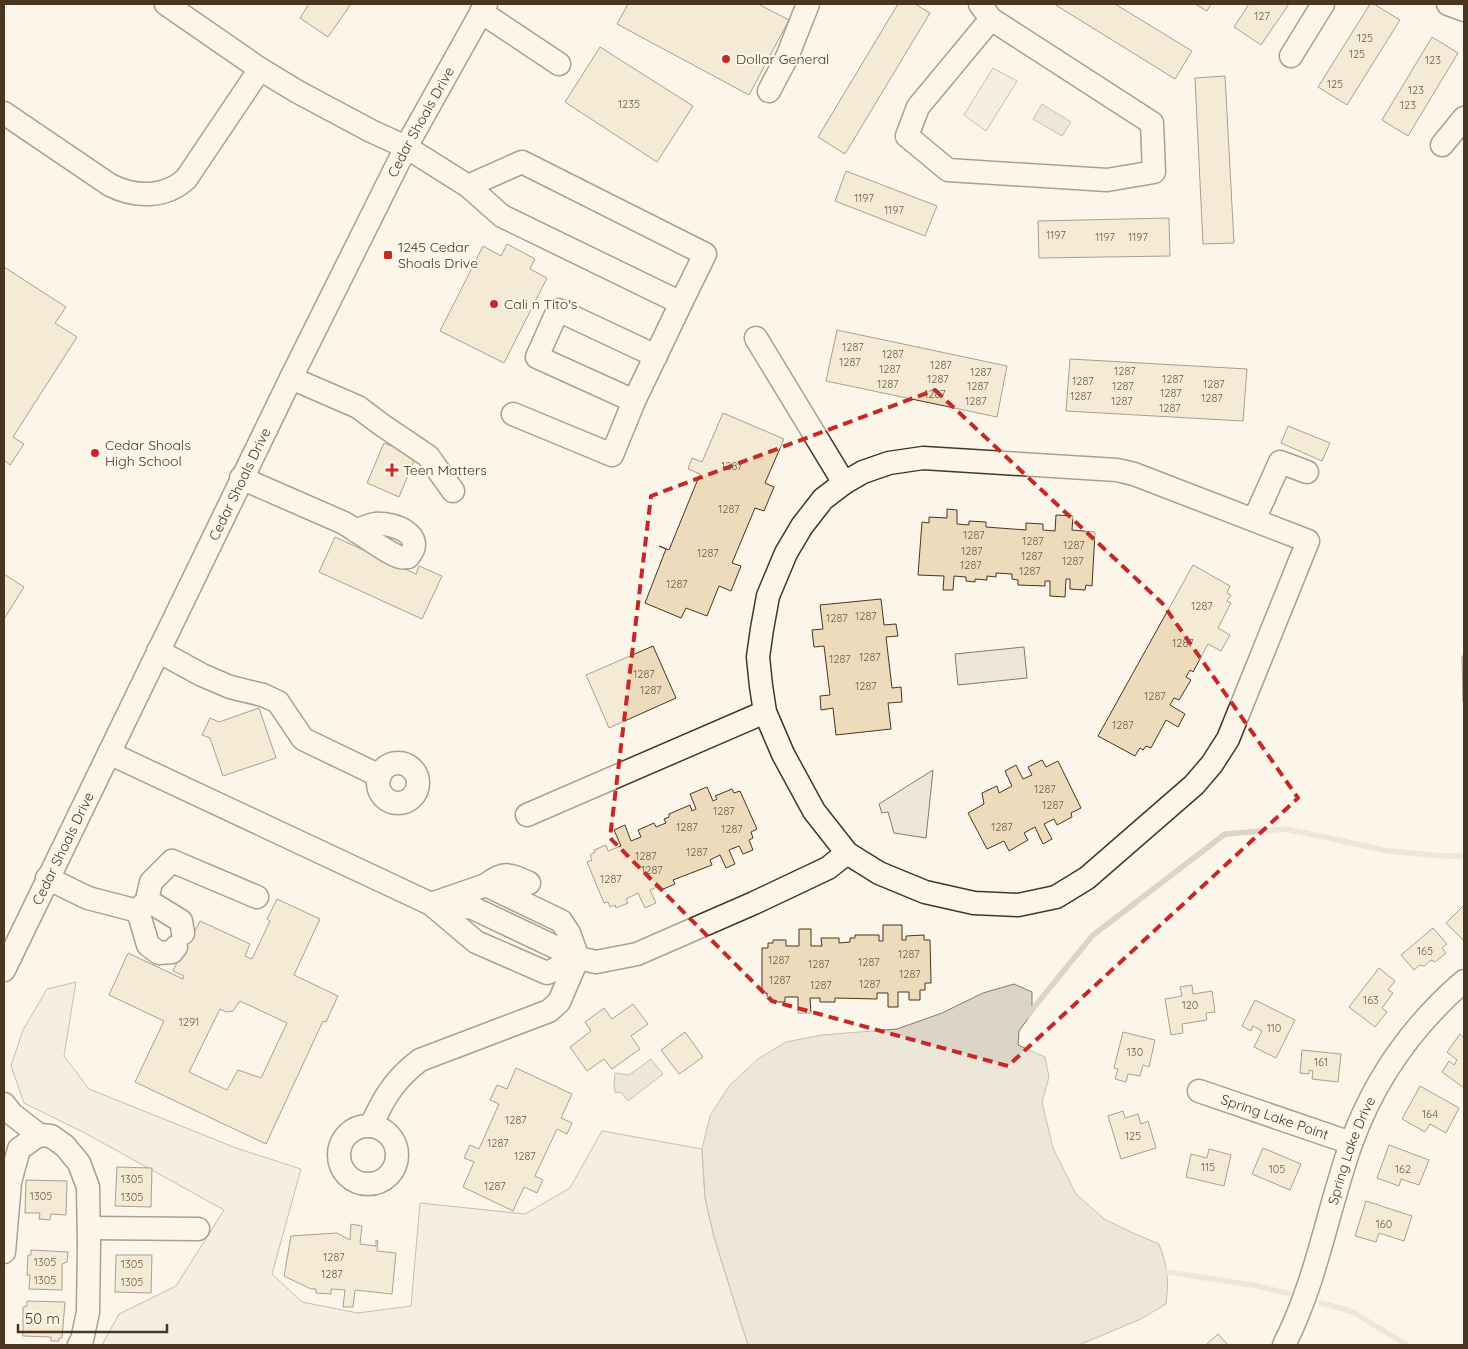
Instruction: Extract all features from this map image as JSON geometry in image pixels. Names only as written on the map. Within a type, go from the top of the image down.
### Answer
[{"type":"street","points":[[166,4],[298,92],[406,148],[468,186],[502,216],[681,303]]},
{"type":"street","points":[[769,91],[787,57],[808,4]]},
{"type":"street","points":[[1291,56],[1323,4]]},
{"type":"street","points":[[1448,4],[1464,10]]},
{"type":"street","points":[[484,8],[559,64]]},
{"type":"street","name":"Cedar Shoals Drive","points":[[4,970],[241,478],[406,148],[484,8]]},
{"type":"street","points":[[985,12],[1152,123],[1154,172],[1107,180],[948,170],[907,136],[918,107],[985,12]]},
{"type":"street","points":[[4,113],[110,185],[124,192],[141,194],[161,193],[176,188],[186,179],[260,68]]},
{"type":"street","points":[[1442,145],[1464,118]]},
{"type":"street","points":[[468,186],[522,162],[706,254],[634,401],[612,455],[513,414]]},
{"type":"street","points":[[634,401],[538,357],[558,310],[656,356]]},
{"type":"street","points":[[756,338],[844,483]]},
{"type":"street","points":[[291,378],[358,407],[428,456],[453,491]]},
{"type":"street","points":[[922,458],[1095,468],[1134,474],[1254,520],[1308,541],[1228,739],[1212,764],[1194,786],[1087,878],[1056,897],[1018,905],[974,903],[926,892],[879,873],[847,853],[814,810],[782,754],[765,712],[760,686],[758,656],[768,596],[786,553],[802,526],[823,499],[844,483],[863,472],[889,463],[922,458]]},
{"type":"street","points":[[1254,520],[1280,462],[1307,472]]},
{"type":"street","points":[[241,478],[344,523],[356,531]]},
{"type":"street","points":[[158,650],[202,675],[230,687],[263,695],[278,702],[303,739],[380,776]]},
{"type":"street","points":[[527,815],[765,712]]},
{"type":"street","points":[[109,753],[432,904],[473,908],[578,958],[596,962],[637,954],[746,907],[828,868],[847,853]]},
{"type":"street","points":[[47,878],[88,898],[142,906],[181,921],[180,940],[172,952],[159,953],[148,944],[142,906],[150,882],[172,861],[257,897]]},
{"type":"street","points":[[432,904],[486,885],[497,876],[510,875],[529,883]]},
{"type":"street","points":[[372,1126],[380,1105],[390,1090],[404,1072],[420,1060],[549,1011],[559,1002],[578,958],[569,933],[561,921],[486,885]]},
{"type":"street","name":"Spring Lake Drive","points":[[1284,1345],[1300,1314],[1309,1287],[1351,1144],[1380,1079],[1405,1042],[1432,1011],[1464,981]]},
{"type":"street","name":"Spring Lake Point","points":[[1199,1090],[1351,1144]]},
{"type":"street","points":[[4,1104],[18,1119],[39,1135],[51,1136],[65,1146],[79,1162],[88,1187],[88,1312],[82,1340],[79,1345]]},
{"type":"street","points":[[4,1252],[10,1182],[19,1149],[39,1135]]},
{"type":"street","points":[[89,1228],[198,1229]]},
{"type":"highlighted area","points":[[935,390],[1162,603],[1298,798],[1008,1066],[772,1001],[610,838],[651,496]]},
{"type":"shaded area","points":[[993,68],[1017,81],[986,131],[964,115]]},
{"type":"shaded area","points":[[1042,104],[1071,122],[1062,136],[1033,119]]},
{"type":"shaded area","points":[[1024,647],[1027,678],[958,685],[955,654]]},
{"type":"shaded area","points":[[933,770],[926,838],[894,833],[888,812],[882,813],[879,804]]},
{"type":"shaded area","points":[[76,982],[64,1056],[89,1089],[236,1148],[301,1169],[272,1274],[302,1302],[358,1313],[411,1306],[420,1203],[525,1214],[570,1188],[602,1131],[702,1149],[705,1198],[714,1237],[748,1345],[102,1345],[119,1314],[176,1286],[224,1210],[85,1133],[24,1103],[11,1066],[23,1030],[47,989]]},
{"type":"shaded area","points":[[1014,984],[1032,992],[1032,1013],[1019,1031],[1018,1045],[1045,1057],[1049,1077],[1042,1102],[1053,1148],[1076,1194],[1104,1219],[1159,1244],[1167,1274],[1166,1304],[1141,1319],[1079,1345],[748,1345],[714,1237],[705,1198],[702,1149],[710,1116],[729,1086],[758,1059],[786,1042],[822,1035],[897,1029],[942,1013],[983,993]]},
{"type":"shaded area","points":[[651,1059],[663,1074],[628,1101],[622,1093],[615,1092],[615,1073],[629,1075]]},
{"type":"building","points":[[309,4],[351,4],[328,37],[300,18]]},
{"type":"building","name":"Dollar General","points":[[628,4],[758,4],[789,20],[749,95],[617,24]]},
{"type":"building","points":[[898,4],[915,4],[930,13],[845,154],[818,137]]},
{"type":"building","points":[[1054,4],[1115,4],[1192,51],[1175,79]]},
{"type":"building","points":[[1195,4],[1211,4],[1207,11]]},
{"type":"building","points":[[1249,4],[1289,4],[1261,45],[1234,27]]},
{"type":"building","points":[[1370,4],[1374,4],[1400,20],[1347,105],[1318,87]]},
{"type":"building","points":[[1432,37],[1458,53],[1408,136],[1382,120]]},
{"type":"building","points":[[600,47],[693,106],[657,162],[565,102]]},
{"type":"building","points":[[1225,76],[1234,243],[1203,244],[1195,78]]},
{"type":"building","points":[[846,171],[937,206],[925,236],[835,201]]},
{"type":"building","points":[[1169,218],[1170,256],[1039,258],[1038,221]]},
{"type":"building","name":"Cali n Tito's","points":[[507,244],[535,259],[530,269],[547,278],[504,363],[440,331],[483,246],[501,256]]},
{"type":"building","points":[[4,267],[66,307],[55,323],[77,337],[13,437],[24,444],[10,465],[4,460]]},
{"type":"building","points":[[837,330],[1007,366],[997,417],[826,381]]},
{"type":"building","points":[[1070,359],[1247,369],[1243,421],[1066,411]]},
{"type":"building","points":[[723,413],[784,439],[765,483],[774,487],[764,511],[755,508],[732,563],[741,566],[731,591],[719,586],[707,616],[686,608],[681,618],[645,603],[666,549],[659,546],[669,550],[700,474],[688,469],[692,458],[702,462]]},
{"type":"building","points":[[1288,426],[1330,443],[1322,461],[1281,443]]},
{"type":"building","name":"Teen Matters","points":[[384,443],[416,456],[399,497],[367,483]]},
{"type":"building","points":[[947,509],[957,510],[957,524],[969,525],[969,521],[986,522],[986,527],[1026,530],[1026,523],[1043,524],[1043,530],[1055,531],[1056,515],[1073,516],[1072,530],[1095,532],[1092,586],[1086,585],[1085,590],[1070,589],[1070,579],[1066,579],[1065,597],[1050,596],[1050,581],[1045,581],[1045,586],[1018,585],[1018,580],[1012,579],[1012,574],[996,573],[996,577],[987,576],[987,580],[975,579],[975,582],[966,581],[966,577],[954,576],[953,590],[943,590],[944,576],[918,575],[922,522],[929,523],[929,517],[947,518]]},
{"type":"building","points":[[335,537],[416,574],[419,566],[442,576],[422,619],[319,572]]},
{"type":"building","points":[[1193,565],[1230,586],[1227,593],[1231,595],[1227,601],[1231,603],[1218,628],[1230,635],[1221,651],[1208,644],[1193,672],[1190,670],[1186,677],[1191,680],[1179,700],[1174,698],[1170,705],[1185,714],[1178,727],[1166,720],[1151,748],[1146,746],[1143,750],[1140,748],[1135,756],[1098,736]]},
{"type":"building","points":[[4,574],[24,587],[4,619]]},
{"type":"building","points":[[881,599],[884,625],[896,624],[898,636],[886,637],[892,688],[901,687],[902,702],[888,703],[891,729],[836,735],[833,708],[821,710],[820,696],[830,695],[824,646],[814,647],[812,630],[823,629],[820,605]]},
{"type":"building","points":[[653,646],[676,698],[609,728],[586,675]]},
{"type":"building","points":[[1462,656],[1464,656],[1464,702],[1463,702]]},
{"type":"building","points":[[259,708],[276,758],[223,776],[210,738],[202,735],[210,718],[219,722]]},
{"type":"building","points":[[1042,760],[1046,767],[1058,761],[1081,808],[1071,813],[1072,817],[1057,825],[1054,819],[1044,824],[1052,839],[1043,844],[1035,827],[1024,833],[1028,840],[1009,851],[1004,841],[987,849],[968,813],[984,804],[982,793],[997,786],[999,793],[1012,786],[1005,771],[1016,765],[1023,779],[1032,775],[1028,767]]},
{"type":"building","points":[[707,787],[713,801],[717,799],[715,796],[732,789],[734,793],[740,791],[757,829],[751,832],[753,838],[749,840],[753,850],[743,854],[739,846],[729,850],[735,864],[726,868],[720,855],[710,860],[712,865],[673,880],[675,884],[661,890],[659,886],[650,890],[656,903],[645,908],[638,893],[626,899],[628,903],[616,908],[615,905],[610,907],[608,902],[604,903],[587,862],[592,860],[590,855],[595,852],[594,850],[606,845],[608,851],[621,846],[614,830],[625,825],[631,841],[641,837],[638,830],[654,823],[656,827],[666,823],[664,819],[669,817],[669,814],[690,805],[692,811],[696,809],[690,794]]},
{"type":"building","points":[[277,899],[320,919],[294,975],[338,996],[326,1022],[323,1021],[266,1144],[135,1082],[164,1021],[109,995],[128,953],[183,979],[184,976],[173,971],[183,950],[168,944],[175,929],[192,937],[200,921],[250,944],[245,956],[252,959],[270,921],[267,919]],"holes":[[[240,1001],[287,1023],[261,1078],[238,1070],[227,1090],[189,1072],[220,1009],[226,1012],[233,1011]]]},
{"type":"building","points":[[1464,905],[1464,941],[1446,923]]},
{"type":"building","points":[[883,925],[902,925],[902,940],[906,940],[906,936],[924,935],[924,940],[930,940],[931,983],[925,983],[925,990],[920,990],[920,1000],[909,1000],[909,992],[898,992],[898,1007],[888,1007],[888,993],[877,993],[877,999],[835,998],[835,1002],[820,1002],[820,998],[810,998],[811,1013],[798,1013],[798,997],[785,997],[785,1002],[772,1002],[771,999],[767,999],[767,993],[762,993],[762,948],[768,948],[768,943],[773,943],[773,940],[786,940],[786,946],[799,946],[799,929],[811,929],[811,946],[822,946],[821,938],[839,938],[839,943],[850,942],[850,938],[855,938],[855,935],[879,935],[879,941],[883,941]]},
{"type":"building","points":[[1433,928],[1447,944],[1442,948],[1446,953],[1435,962],[1431,960],[1424,966],[1420,965],[1414,970],[1401,955]]},
{"type":"building","points":[[1379,968],[1395,981],[1388,990],[1393,993],[1382,1008],[1387,1012],[1375,1027],[1349,1007]]},
{"type":"building","points":[[1192,985],[1193,994],[1212,991],[1215,1012],[1206,1013],[1207,1020],[1182,1024],[1183,1033],[1171,1035],[1165,999],[1182,996],[1180,987]]},
{"type":"building","points":[[1255,1000],[1295,1020],[1276,1058],[1254,1047],[1262,1031],[1253,1026],[1251,1031],[1242,1026]]},
{"type":"building","points":[[633,1004],[648,1024],[631,1036],[640,1049],[612,1069],[604,1059],[587,1071],[570,1047],[591,1031],[585,1022],[604,1008],[612,1019]]},
{"type":"building","points":[[685,1032],[703,1057],[679,1074],[661,1050]]},
{"type":"building","points":[[1123,1032],[1155,1040],[1149,1067],[1143,1065],[1140,1076],[1128,1074],[1126,1082],[1115,1079],[1118,1069],[1114,1068]]},
{"type":"building","points":[[1460,1034],[1464,1038],[1464,1088],[1442,1072],[1449,1061],[1454,1065],[1457,1060],[1447,1052]]},
{"type":"building","points":[[1302,1050],[1341,1054],[1338,1082],[1312,1079],[1313,1071],[1309,1070],[1309,1074],[1300,1073]]},
{"type":"building","points":[[516,1068],[572,1094],[561,1118],[572,1123],[567,1134],[557,1129],[535,1176],[543,1180],[537,1193],[524,1187],[513,1211],[463,1187],[474,1162],[464,1158],[470,1145],[479,1149],[499,1104],[490,1100],[497,1085],[507,1089]]},
{"type":"building","points":[[1420,1086],[1459,1108],[1446,1133],[1430,1124],[1425,1132],[1402,1119]]},
{"type":"building","points":[[1123,1111],[1125,1118],[1138,1114],[1141,1124],[1148,1121],[1156,1148],[1121,1159],[1108,1116]]},
{"type":"building","points":[[1389,1145],[1429,1160],[1419,1185],[1401,1179],[1399,1186],[1377,1178]]},
{"type":"building","points":[[1263,1148],[1301,1164],[1290,1190],[1252,1174]]},
{"type":"building","points":[[1209,1149],[1231,1155],[1224,1186],[1186,1177],[1191,1154],[1207,1158]]},
{"type":"building","points":[[117,1167],[152,1168],[151,1207],[115,1206]]},
{"type":"building","points":[[26,1180],[67,1181],[66,1215],[51,1214],[50,1220],[39,1219],[40,1213],[25,1213]]},
{"type":"building","points":[[1366,1201],[1412,1216],[1404,1241],[1379,1233],[1376,1242],[1355,1236]]},
{"type":"building","points":[[351,1224],[362,1226],[360,1244],[376,1246],[376,1240],[378,1241],[377,1251],[396,1253],[392,1294],[355,1290],[353,1307],[343,1307],[345,1290],[331,1289],[331,1294],[316,1293],[316,1289],[311,1289],[284,1276],[291,1236],[337,1233],[350,1240]]},
{"type":"building","points":[[31,1250],[68,1252],[67,1262],[62,1264],[62,1290],[29,1289],[30,1275],[27,1275],[28,1255],[31,1255]]},
{"type":"building","points":[[116,1255],[152,1255],[151,1293],[115,1292]]},
{"type":"building","points":[[27,1301],[65,1302],[62,1338],[59,1338],[59,1341],[51,1341],[51,1337],[23,1336],[23,1307],[27,1306]]},
{"type":"building","points":[[1218,1334],[1228,1345],[1206,1345]]},
{"type":"waterway","points":[[1027,1016],[1092,936],[1225,834],[1286,829],[1389,851],[1464,856]]},
{"type":"waterway","points":[[1161,1271],[1258,1286],[1290,1294]]},
{"type":"waterway","points":[[1321,1303],[1351,1311],[1407,1345]]},
{"type":"place","name":"Dollar General","points":[[726,59]]},
{"type":"place","name":"1245 Cedar Shoals Drive","points":[[388,255]]},
{"type":"place","name":"Cali n Tito's","points":[[494,304]]},
{"type":"place","name":"Cedar Shoals High School","points":[[95,453]]},
{"type":"place","name":"Teen Matters","points":[[392,470]]}]
